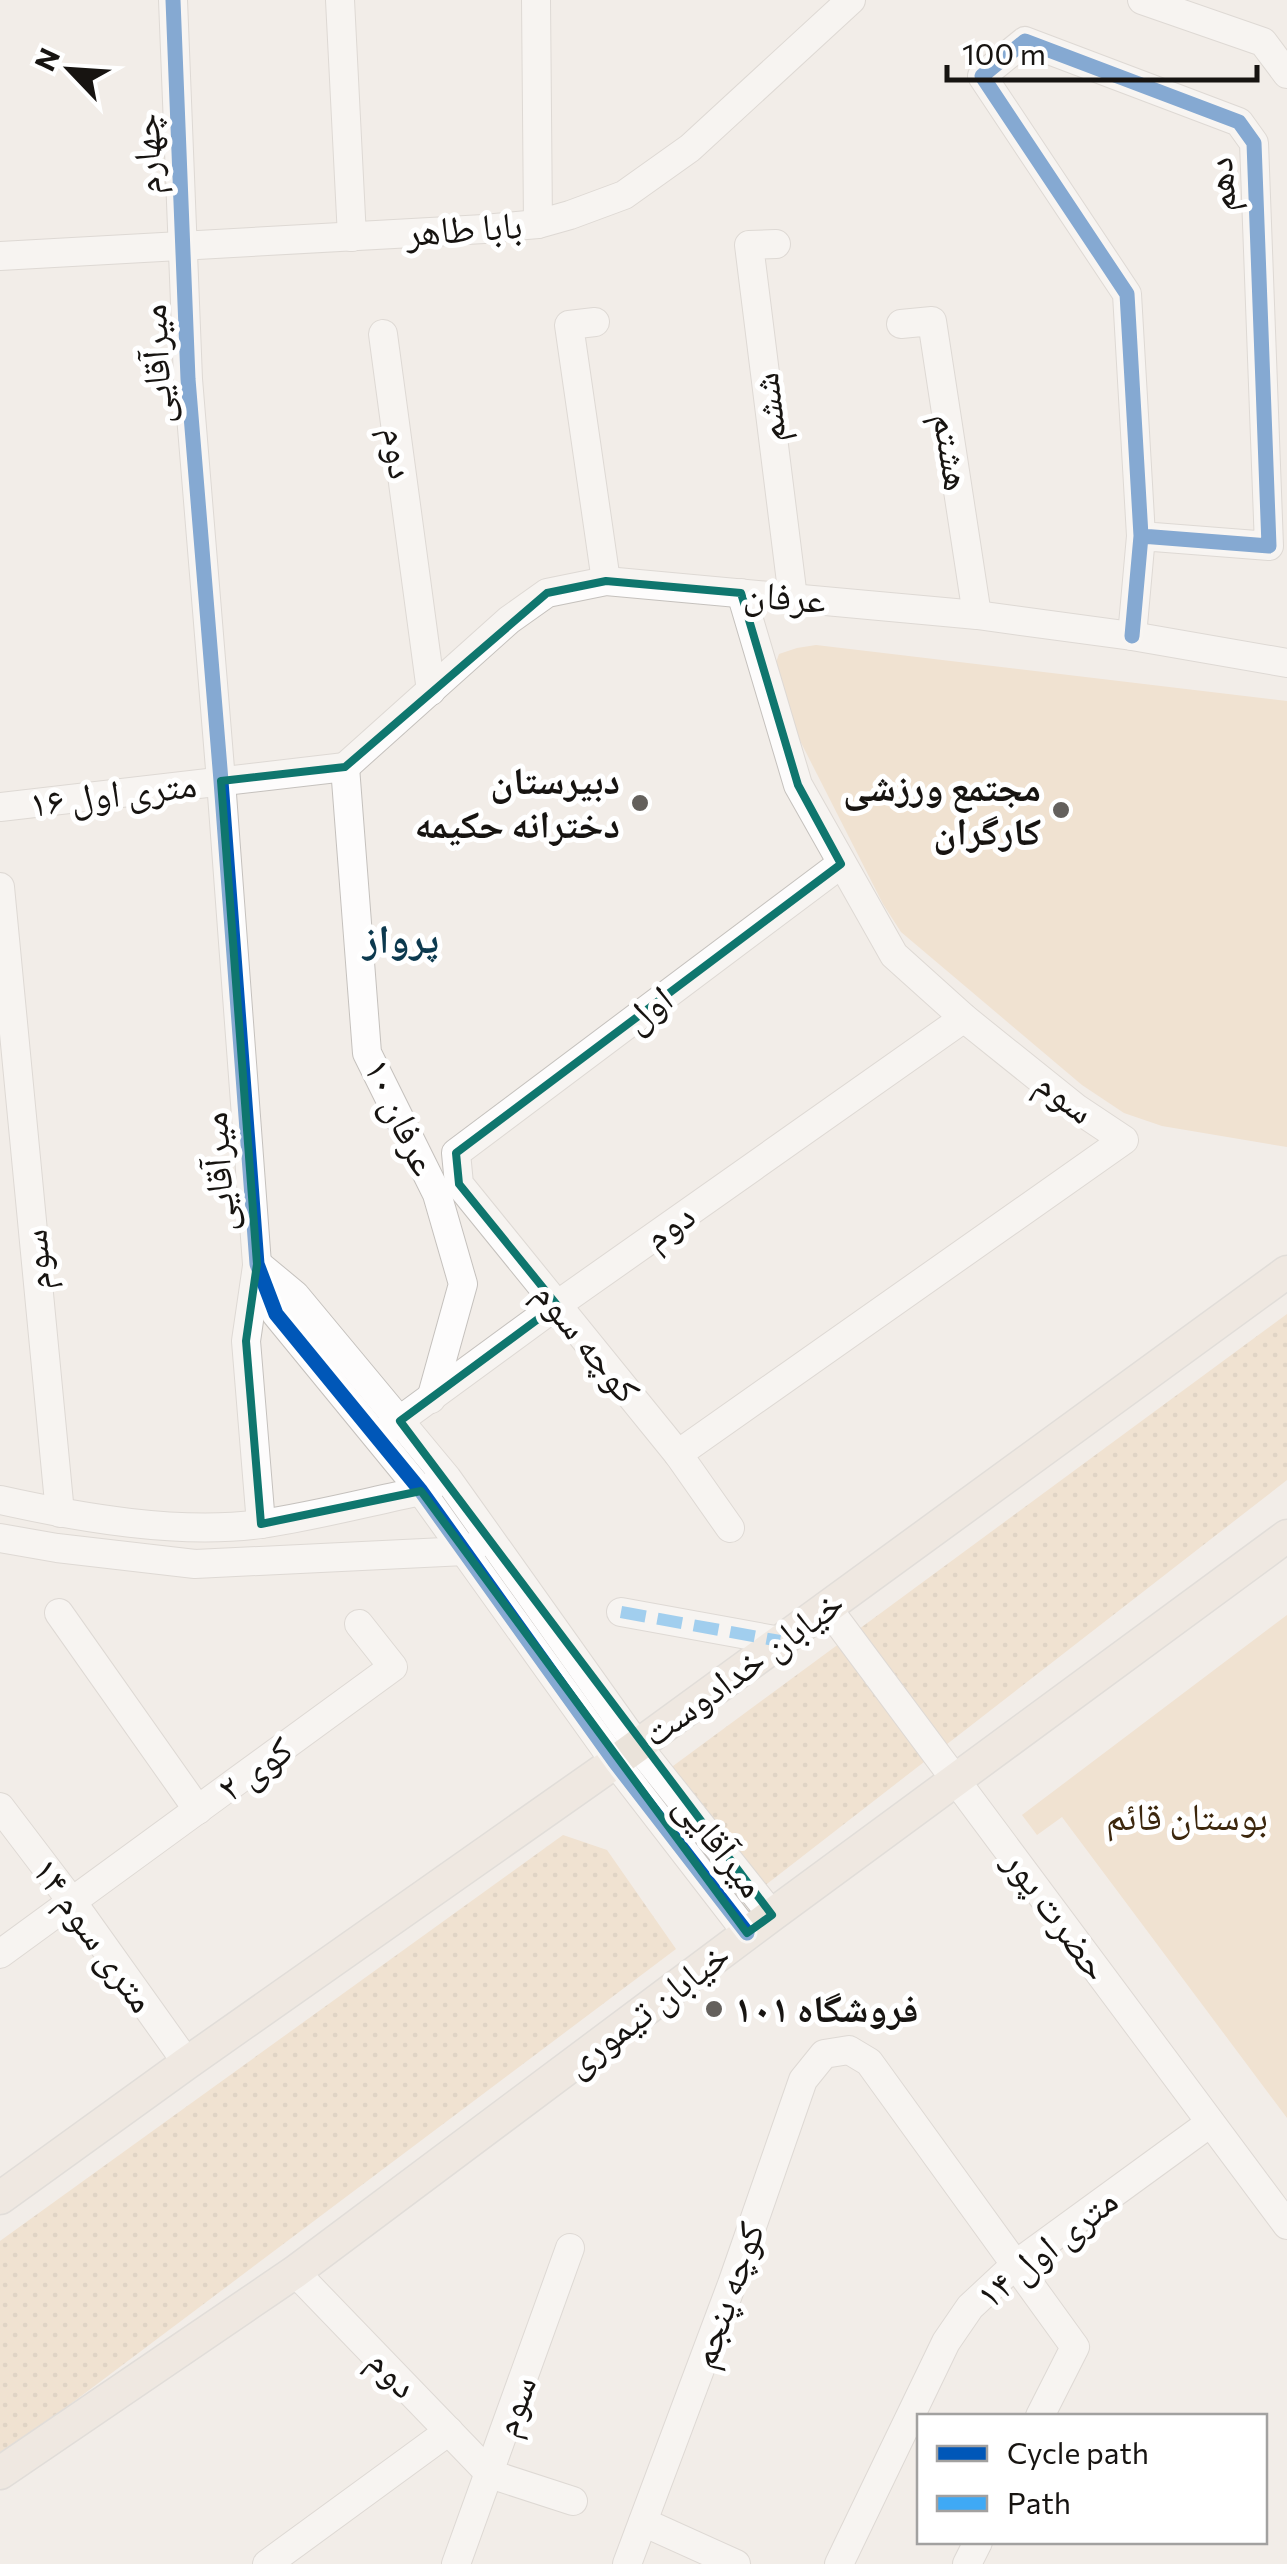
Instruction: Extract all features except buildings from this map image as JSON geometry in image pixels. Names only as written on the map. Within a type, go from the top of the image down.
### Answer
[{"type":"main road","name":"خیابان خدادوست","points":[[0,2198],[626,1754],[1287,1272]]},
{"type":"main road","name":"خیابان تیموری","points":[[0,2474],[296,2272],[1287,1536]]},
{"type":"street","name":"چهارم","points":[[173,0],[182,246]]},
{"type":"street","points":[[340,0],[352,237]]},
{"type":"street","name":"بابا طاهر","points":[[0,256],[538,224],[570,215],[624,195],[690,148],[851,0]]},
{"type":"street","points":[[1142,0],[1263,42],[1287,74]]},
{"type":"street","points":[[538,224],[541,4]]},
{"type":"street","name":"دهم","points":[[1132,636],[1141,536],[1127,294],[982,76],[1025,41],[1239,122],[1254,143],[1270,546],[1141,536]]},
{"type":"street","name":"ششم","points":[[776,244],[750,245],[793,598]]},
{"type":"street","name":"میرآقایی","points":[[182,246],[188,379],[257,1264],[276,1314],[421,1491],[477,1544],[626,1754],[760,1924]]},
{"type":"street","name":"هشتم","points":[[901,324],[932,320],[976,615]]},
{"type":"street","points":[[594,322],[569,325],[606,580]]},
{"type":"street","name":"دوم","points":[[383,334],[431,691]]},
{"type":"street","name":"عرفان","points":[[345,767],[509,620],[547,593],[606,580],[976,615],[1132,636],[1287,663]]},
{"type":"street","name":"سوم","points":[[678,1454],[1124,1140],[1076,1108],[964,1018],[894,955],[798,785],[741,593]]},
{"type":"street","name":"۱۶ متری اول","points":[[0,807],[345,767]]},
{"type":"street","name":"عرفان ۱۰","points":[[345,767],[367,1053],[437,1194],[463,1284],[430,1399]]},
{"type":"street","name":"اول","points":[[456,1153],[841,864]]},
{"type":"street","name":"سوم","points":[[0,887],[60,1513]]},
{"type":"street","name":"دوم","points":[[376,1438],[557,1305],[964,1018]]},
{"type":"street","name":"کوچه سوم","points":[[456,1153],[459,1184],[678,1454],[730,1528]]},
{"type":"street","name":"میرآقایی","points":[[257,1264],[296,1295],[448,1478],[477,1544]]},
{"type":"street","points":[[257,1264],[246,1341],[261,1524]]},
{"type":"street","points":[[0,1500],[60,1513],[193,1528],[261,1524],[421,1491],[448,1478]]},
{"type":"street","points":[[0,1538],[195,1564],[477,1544]]},
{"type":"street","name":"حضرت پور","points":[[826,1606],[1287,2225]]},
{"type":"street","points":[[621,1612],[780,1642]]},
{"type":"street","points":[[58,1613],[198,1810]]},
{"type":"street","name":"کوی ۲","points":[[0,1954],[393,1668],[358,1624]]},
{"type":"street","name":"۱۴ متری سوم","points":[[0,1807],[187,2063]]},
{"type":"street","name":"کوچه پنجم","points":[[628,2564],[803,2080],[824,2054],[850,2050],[870,2062],[1014,2265]]},
{"type":"street","name":"۱۴ متری اول","points":[[839,2564],[946,2342],[970,2307],[1014,2265],[1210,2123]]},
{"type":"street","name":"سوم","points":[[456,2564],[570,2248]]},
{"type":"street","points":[[1014,2265],[1075,2346],[1041,2414]]},
{"type":"street","name":"دوم","points":[[296,2272],[490,2474]]},
{"type":"street","points":[[267,2564],[449,2432]]},
{"type":"street","points":[[490,2474],[573,2501]]},
{"type":"street","points":[[643,2522],[736,2564]]},
{"type":"highlighted area","points":[[606,581],[741,593],[798,785],[841,864],[456,1153],[459,1184],[557,1305],[400,1421],[772,1915],[747,1933],[421,1491],[261,1524],[246,1341],[257,1264],[221,781],[345,767],[547,593]]},
{"type":"green space","name":"مجتمع ورزشی کارگران","points":[[816,645],[1287,701],[1287,1147],[1162,1126],[1124,1113],[1082,1085],[901,932],[787,715],[771,676],[779,654]]},
{"type":"green space","points":[[1287,1314],[1287,1480],[763,1887],[669,1769]]},
{"type":"green space","name":"بوستان قائم","points":[[1287,1615],[1287,2118],[1062,1817],[1037,1835],[1022,1815]]},
{"type":"green space","points":[[563,1835],[607,1850],[676,1949],[0,2457],[0,2241]]},
{"type":"marked path","points":[[621,1612],[780,1641]]},
{"type":"cycle path","points":[[173,0],[188,379],[257,1264],[276,1314],[421,1491],[615,1762],[747,1933]]},
{"type":"cycle path","points":[[1132,636],[1141,536],[1127,294],[982,76],[1025,41],[1239,122],[1254,143],[1269,546],[1141,536]]},
{"type":"place","name":"دبیرستان دخترانه حکیمه","points":[[640,803]]},
{"type":"place","name":"مجتمع ورزشی کارگران","points":[[1061,810]]},
{"type":"place","name":"فروشگاه ۱۰۱","points":[[714,2009]]},
{"type":"district","name":"پرواز","points":[[401,939]]}]
